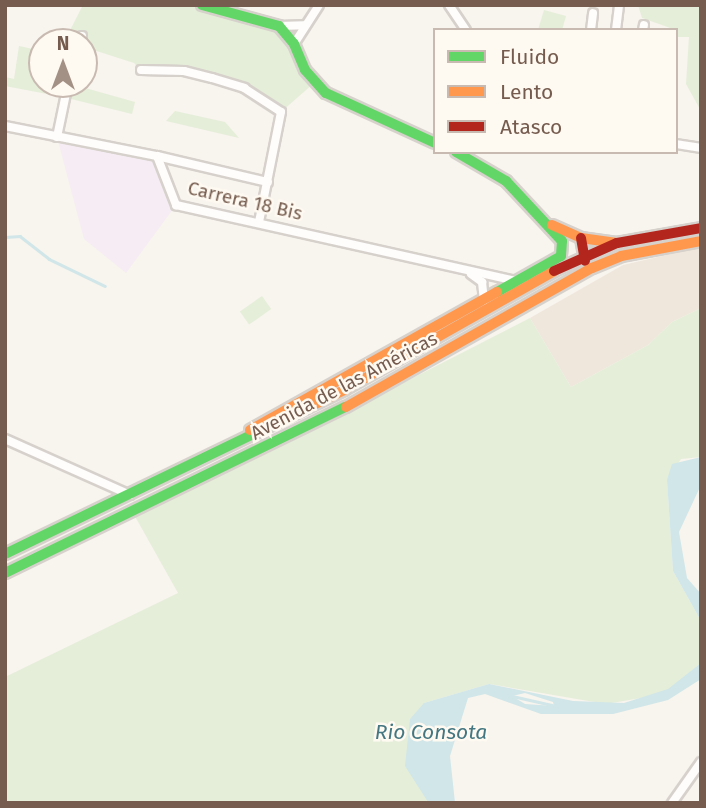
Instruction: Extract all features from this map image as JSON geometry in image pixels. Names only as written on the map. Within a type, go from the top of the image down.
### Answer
[{"type":"main road","points":[[202,5],[279,26],[294,44],[305,70],[326,93],[433,142]]},
{"type":"main road","points":[[218,452],[263,422],[561,256],[562,241],[550,224],[506,181],[459,154]]},
{"type":"main road","points":[[550,224],[581,238],[617,243]]},
{"type":"main road","name":"Avenida de las Américas","points":[[5,554],[344,390],[478,313],[586,256],[617,243],[701,228]]},
{"type":"main road","points":[[543,296],[579,270],[586,256],[581,238]]},
{"type":"main road","name":"Avenida de las Américas","points":[[5,573],[403,376],[543,296],[621,257],[701,242]]},
{"type":"main road","points":[[403,376],[403,362],[478,313]]},
{"type":"main road","points":[[114,518],[134,503],[131,495]]},
{"type":"street","points":[[294,44],[319,5]]},
{"type":"street","points":[[449,5],[465,28]]},
{"type":"street","points":[[616,28],[619,6]]},
{"type":"street","points":[[591,28],[593,13]]},
{"type":"street","points":[[279,26],[304,25]]},
{"type":"street","points":[[147,71],[184,71],[212,78],[244,88],[281,112],[259,222]]},
{"type":"street","points":[[57,136],[65,98]]},
{"type":"street","points":[[6,128],[157,156],[268,183]]},
{"type":"street","points":[[678,144],[701,148]]},
{"type":"street","name":"Carrera 18 Bis","points":[[157,156],[176,205],[259,222],[465,272],[534,282]]},
{"type":"street","points":[[465,272],[482,282],[485,299],[478,313]]},
{"type":"street","points":[[5,439],[131,495]]},
{"type":"street","points":[[672,803],[701,762]]},
{"type":"shaded area","points":[[57,137],[157,156],[176,205],[126,273],[84,239]]},
{"type":"shaded area","points":[[701,247],[701,308],[672,322],[648,345],[571,387],[530,318],[623,265]]},
{"type":"green space","points":[[83,5],[202,5],[279,26],[314,83],[281,112],[244,88],[184,71],[141,70],[134,63],[98,51],[98,28],[71,28]]},
{"type":"green space","points":[[638,5],[701,5],[701,111],[686,84],[689,37],[678,37],[678,28],[642,18]]},
{"type":"green space","points":[[544,10],[566,16],[563,28],[539,28]]},
{"type":"green space","points":[[19,46],[28,48],[28,90],[5,86],[5,77],[14,79]]},
{"type":"green space","points":[[98,92],[135,102],[132,114],[67,98],[98,98]]},
{"type":"green space","points":[[175,111],[225,122],[239,138],[166,121]]},
{"type":"green space","points":[[262,296],[271,309],[249,325],[240,311]]},
{"type":"green space","points":[[701,308],[701,457],[681,459],[667,480],[673,571],[701,621],[701,663],[664,694],[606,704],[489,684],[424,703],[435,803],[5,803],[5,677],[178,593],[132,511],[362,404],[530,318],[571,387],[648,345],[672,322]]},
{"type":"water","points":[[701,457],[701,485],[679,532],[687,578],[701,594],[701,621],[673,571],[667,480],[672,464]]},
{"type":"water","name":"Rio Consota","points":[[701,663],[701,679],[668,700],[613,714],[541,714],[485,694],[468,698],[450,756],[455,803],[428,802],[405,766],[410,719],[424,703],[489,684],[573,701],[624,703],[668,689]],"holes":[[[525,693],[553,702],[554,706],[525,704],[512,696]]]},
{"type":"waterway","points":[[5,237],[20,236],[49,259],[105,286]]},
{"type":"waterway","points":[[508,695],[556,706]]},
{"type":"traffic: fast","points":[[202,5],[279,26],[294,44],[305,70],[326,93],[433,142]]},
{"type":"traffic: fast","points":[[459,154],[506,181],[562,241],[561,256],[497,292]]},
{"type":"traffic: fast","points":[[5,573],[346,407]]},
{"type":"traffic: fast","points":[[5,554],[280,421]]},
{"type":"traffic: slow","points":[[552,225],[581,238],[617,243]]},
{"type":"traffic: slow","points":[[346,407],[592,268],[621,256],[701,241]]},
{"type":"traffic: slow","points":[[280,421],[344,390],[554,271]]},
{"type":"traffic: slow","points":[[250,430],[497,292]]},
{"type":"traffic: jam","points":[[554,271],[617,243],[701,228]]},
{"type":"traffic: jam","points":[[581,238],[585,261]]}]
